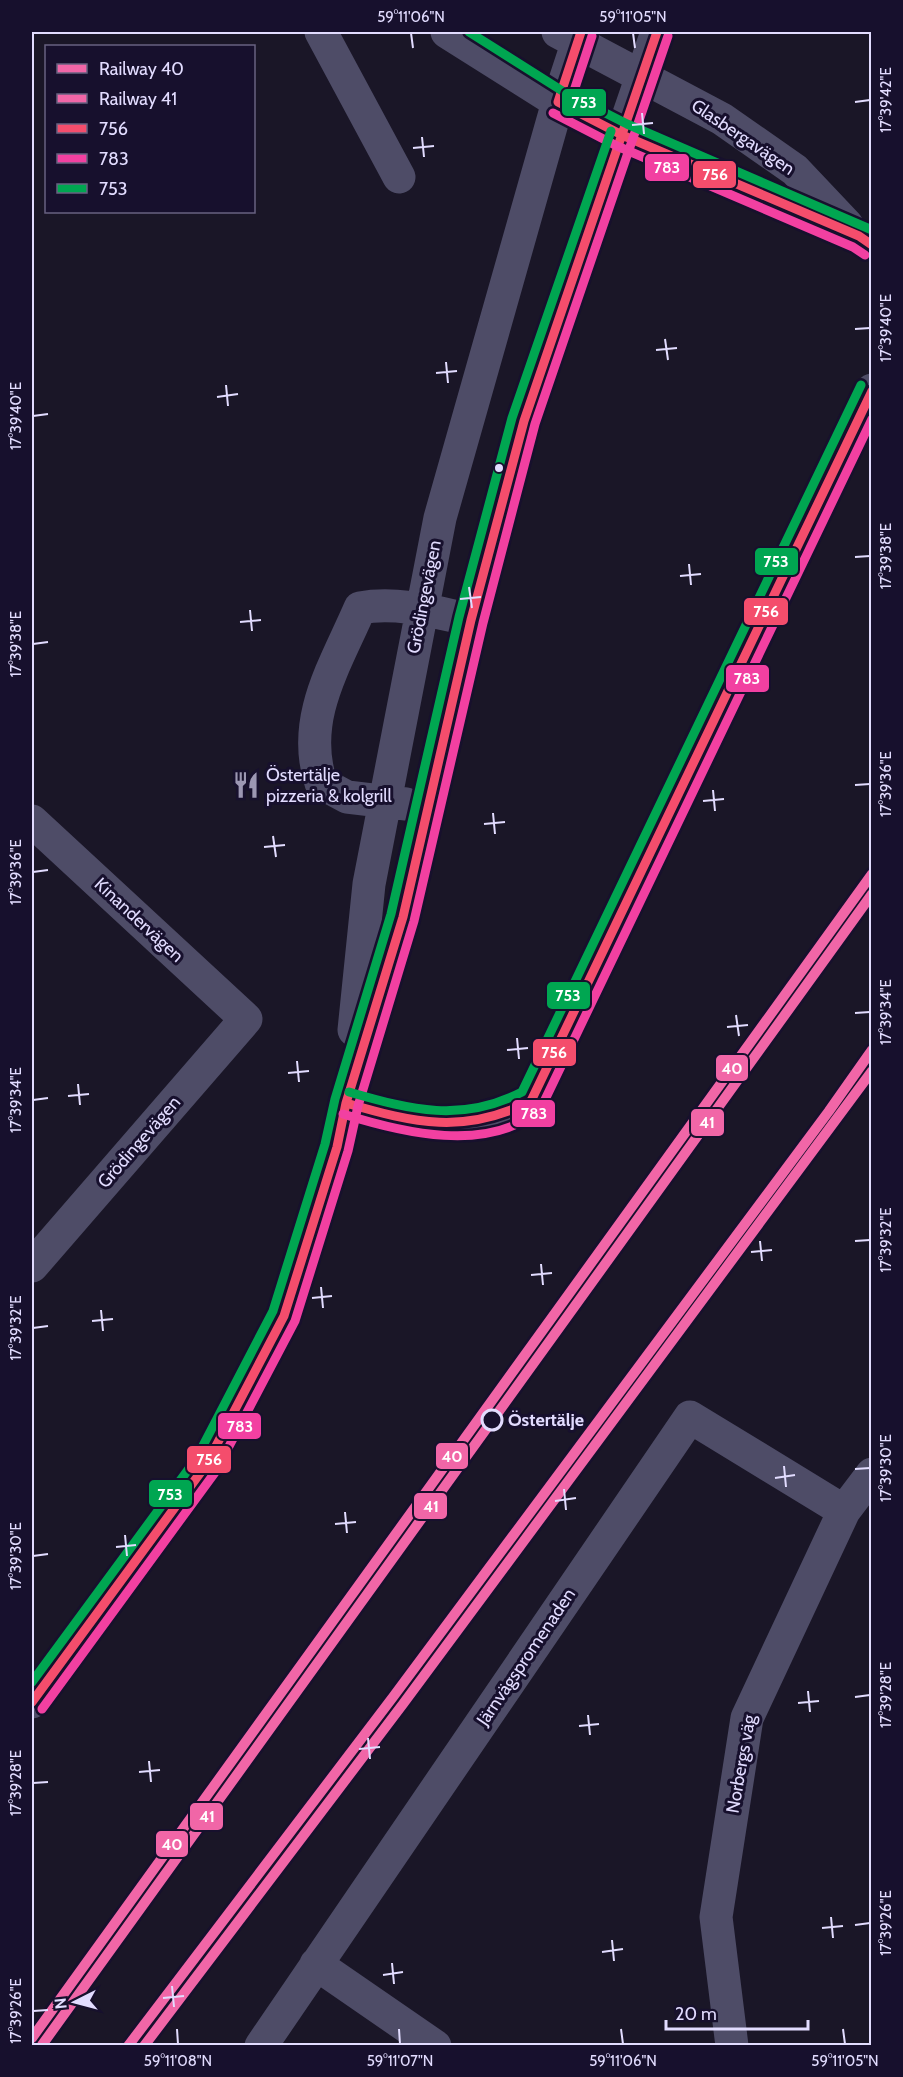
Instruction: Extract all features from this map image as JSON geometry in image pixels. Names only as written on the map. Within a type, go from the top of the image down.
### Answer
[{"type":"street","points":[[321,32],[399,177]]},
{"type":"street","points":[[447,32],[558,102]]},
{"type":"street","name":"Grödingevägen","points":[[32,1702],[126,1577],[211,1455],[284,1316],[337,1147],[346,1103],[403,916],[471,620],[524,421],[657,32]]},
{"type":"street","name":"Grödingevägen","points":[[346,1103],[369,884],[440,518],[558,102],[572,35]]},
{"type":"street","name":"Glasbergavägen","points":[[572,35],[722,119],[795,171],[865,241]]},
{"type":"street","name":"Glasbergavägen","points":[[558,102],[622,135],[865,241]]},
{"type":"street","points":[[346,1103],[399,1119],[465,1125],[510,1114],[531,1101],[872,390]]},
{"type":"street","points":[[429,807],[347,797],[321,783],[313,759],[317,708],[360,608],[377,605],[422,609],[471,620]]},
{"type":"street","name":"Kinandervägen","points":[[32,821],[246,1019]]},
{"type":"street","name":"Grödingevägen","points":[[32,1266],[246,1019]]},
{"type":"street","name":"Järnvägspromenaden","points":[[261,2046],[690,1417],[844,1511]]},
{"type":"street","name":"Norbergs väg","points":[[732,2046],[716,1917],[747,1718],[844,1511],[872,1474]]},
{"type":"street","points":[[316,1965],[435,2046]]},
{"type":"rail line","name":"40","points":[[32,2038],[872,874]]},
{"type":"rail line","name":"41","points":[[42,2045],[872,894]]},
{"type":"rail line","name":"40","points":[[128,2046],[393,1697],[872,1050]]},
{"type":"rail line","name":"41","points":[[144,2046],[403,1704],[872,1071]]},
{"type":"transit line","name":"753","points":[[469,32],[564,92],[627,124],[872,230]]},
{"type":"transit line","name":"756","points":[[558,102],[581,32]]},
{"type":"transit line","name":"756","points":[[32,1702],[206,1465],[284,1316],[337,1147],[346,1103],[403,917],[471,620],[524,421],[657,32]]},
{"type":"transit line","name":"783","points":[[569,106],[592,36]]},
{"type":"transit line","name":"783","points":[[42,1709],[216,1471],[295,1321],[348,1151],[358,1106],[414,921],[483,623],[535,424],[668,36]]},
{"type":"transit line","name":"756","points":[[558,102],[622,135],[859,236],[872,245]]},
{"type":"transit line","name":"783","points":[[553,113],[617,146],[853,247],[865,255]]},
{"type":"transit line","name":"753","points":[[32,1682],[196,1459],[273,1311],[325,1144],[335,1099],[391,914],[459,617],[512,418],[611,131]]},
{"type":"transit line","name":"753","points":[[349,1092],[394,1104],[436,1110],[478,1108],[500,1102],[522,1092],[861,385]]},
{"type":"transit line","name":"756","points":[[346,1103],[417,1120],[461,1122],[507,1112],[531,1101],[872,391]]},
{"type":"transit line","name":"783","points":[[343,1114],[417,1132],[471,1135],[497,1131],[520,1122],[541,1108],[872,419]]},
{"type":"place","name":"Östertälje pizzeria & kolgrill","points":[[246,785]]},
{"type":"place","name":"Östertälje","points":[[492,1420]]}]
